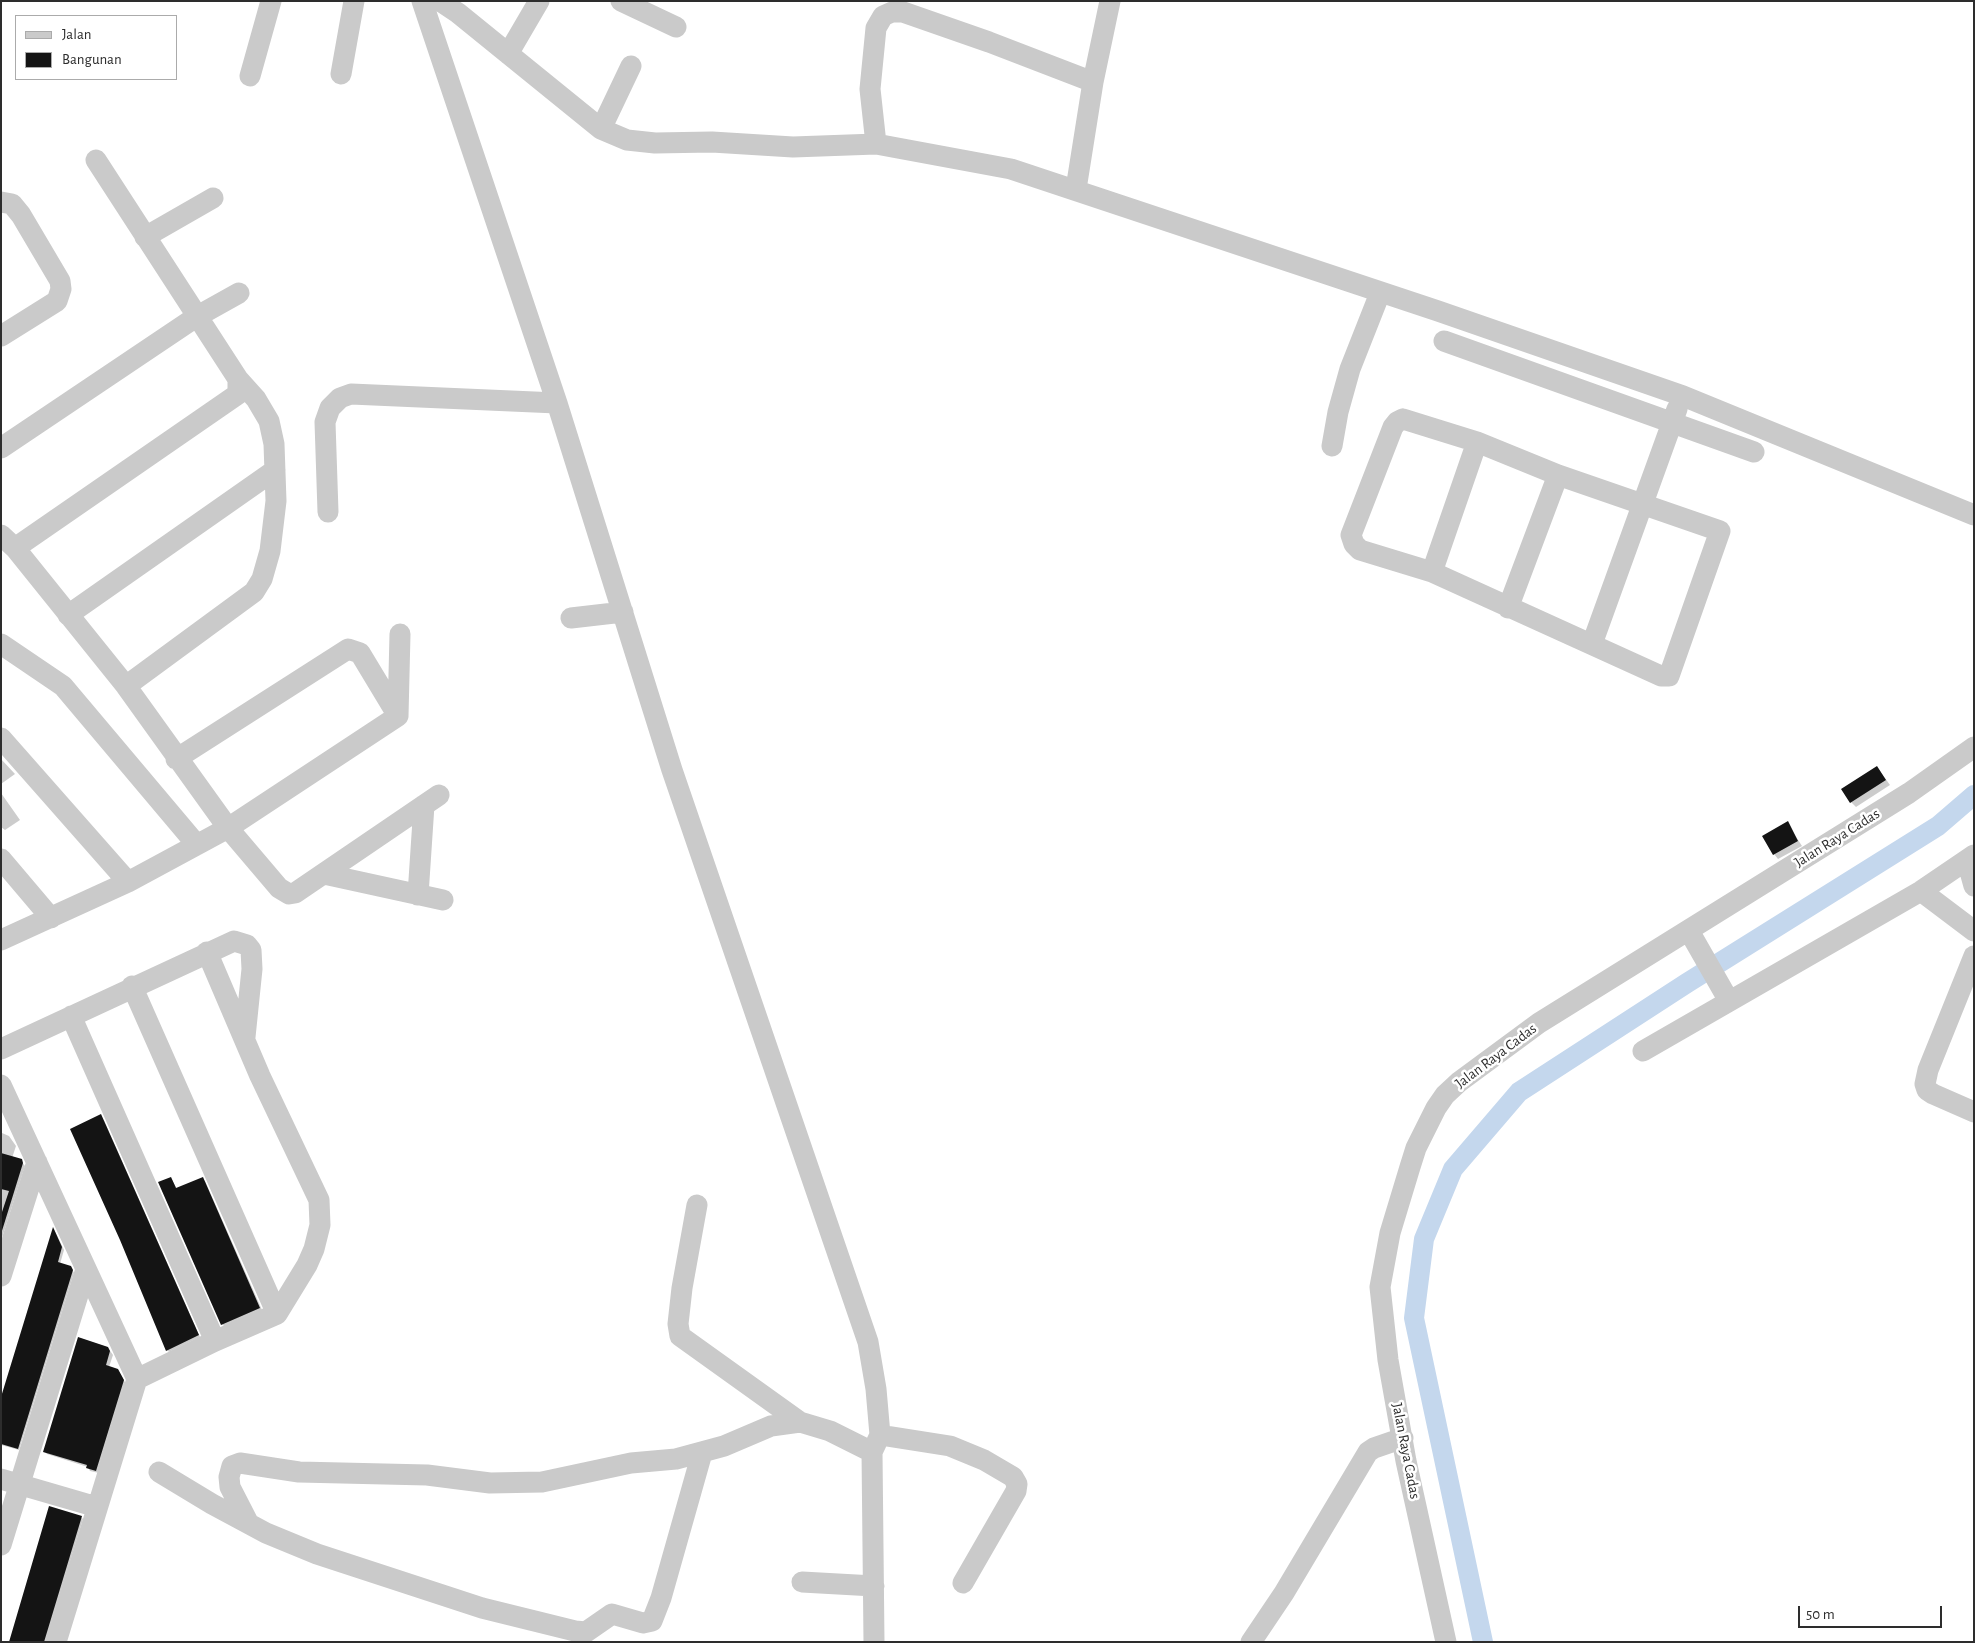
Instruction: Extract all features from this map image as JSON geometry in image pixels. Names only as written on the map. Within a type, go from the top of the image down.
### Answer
[{"type":"street","points":[[250,76],[271,1]]},
{"type":"street","points":[[341,74],[354,1]]},
{"type":"street","points":[[422,1],[557,403],[672,770],[868,1342],[876,1389],[874,1642]]},
{"type":"street","points":[[440,1],[601,129],[627,140],[655,143],[712,142],[792,147],[876,144],[1011,168],[1683,396],[1974,514]]},
{"type":"street","points":[[508,54],[539,1]]},
{"type":"street","points":[[621,1],[648,7],[676,26]]},
{"type":"street","points":[[1076,189],[1093,82],[1110,1]]},
{"type":"street","points":[[876,144],[870,89],[876,28],[883,16],[892,12],[903,12],[989,42],[1093,82]]},
{"type":"street","points":[[601,129],[631,66]]},
{"type":"street","points":[[96,160],[196,317],[238,379],[256,399],[269,421],[274,444],[276,501],[270,551],[262,579],[254,592],[126,686]]},
{"type":"street","points":[[145,237],[213,198]]},
{"type":"street","points":[[1,202],[12,204],[21,215],[60,281],[61,288],[57,301],[1,336]]},
{"type":"street","points":[[1,448],[196,317],[239,293]]},
{"type":"street","points":[[1332,446],[1338,412],[1350,368],[1380,293]]},
{"type":"street","points":[[1444,341],[1754,452]]},
{"type":"street","points":[[238,379],[238,394],[234,398],[8,541],[126,686],[176,759],[228,828],[285,892],[295,894],[432,800],[418,895]]},
{"type":"street","points":[[328,512],[325,422],[330,408],[340,398],[351,394],[557,403]]},
{"type":"street","points":[[1592,644],[1644,504],[1671,422],[1683,396]]},
{"type":"street","points":[[1410,420],[1477,442],[1558,475],[1720,531],[1669,676],[1660,676],[1432,572],[1360,550],[1354,544],[1352,535],[1396,422],[1410,420]]},
{"type":"street","points":[[1432,572],[1477,442]]},
{"type":"street","points":[[68,615],[275,470]]},
{"type":"street","points":[[1508,608],[1558,475]]},
{"type":"street","points":[[571,618],[623,612]]},
{"type":"street","points":[[398,716],[400,634]]},
{"type":"street","points":[[1,644],[63,686],[197,845]]},
{"type":"street","points":[[176,759],[348,649],[360,653],[398,716]]},
{"type":"street","points":[[1,940],[128,882],[228,828],[398,716]]},
{"type":"street","points":[[1,738],[128,882]]},
{"type":"street","name":"Jalan Raya Cadas","points":[[1446,1642],[1388,1360],[1380,1287],[1390,1233],[1410,1167],[1416,1148],[1436,1108],[1445,1095],[1459,1082],[1540,1023],[1693,941],[1974,747]]},
{"type":"street","points":[[1,859],[51,918]]},
{"type":"street","points":[[1643,1051],[1727,998],[1921,891],[1971,861],[1974,886]]},
{"type":"street","points":[[324,874],[443,900]]},
{"type":"street","points":[[1921,891],[1974,931]]},
{"type":"street","points":[[1,1050],[132,986],[234,941],[247,945],[251,950],[252,969],[245,1038]]},
{"type":"street","points":[[1693,941],[1727,998]]},
{"type":"street","points":[[137,1379],[215,1341],[278,1314],[314,1249],[321,1214],[319,1200],[207,952]]},
{"type":"street","points":[[1974,956],[1931,1062],[1925,1084],[1933,1094],[1974,1112]]},
{"type":"street","points":[[132,986],[278,1314]]},
{"type":"street","points":[[71,1016],[215,1341]]},
{"type":"street","points":[[1,1085],[10,1121],[37,1162],[137,1379],[56,1642]]},
{"type":"street","points":[[1,1276],[37,1162]]},
{"type":"street","points":[[697,1205],[682,1288],[678,1324],[680,1336],[800,1422],[876,1444],[950,1446],[984,1460],[1013,1477],[1017,1484],[1016,1491],[962,1583]]},
{"type":"street","points":[[1,1545],[10,1482],[86,1269]]},
{"type":"street","points":[[249,1524],[230,1487],[229,1477],[232,1466],[240,1463],[298,1472],[427,1475],[512,1484],[542,1482],[631,1463],[676,1460],[724,1446],[771,1426],[800,1422]]},
{"type":"street","points":[[1252,1642],[1284,1593],[1368,1452],[1403,1438]]},
{"type":"street","points":[[159,1472],[249,1524],[317,1554],[482,1608],[575,1632],[586,1632],[612,1614],[643,1623],[652,1621],[661,1598],[702,1453]]},
{"type":"street","points":[[10,1482],[97,1507]]},
{"type":"street","points":[[802,1582],[874,1586]]},
{"type":"building","points":[[1877,766],[1886,780],[1850,803],[1841,789]]},
{"type":"building","points":[[1788,821],[1798,841],[1773,855],[1762,836]]},
{"type":"building","points":[[101,1114],[199,1335],[166,1351],[120,1240],[70,1129]]},
{"type":"building","points":[[1,1153],[22,1159],[23,1163],[1,1234],[1,1215],[9,1191],[1,1189]]},
{"type":"building","points":[[171,1177],[176,1188],[203,1177],[260,1308],[221,1325],[158,1182]]},
{"type":"building","points":[[53,1227],[62,1247],[58,1262],[71,1266],[73,1270],[18,1449],[1,1444],[1,1397]]},
{"type":"building","points":[[78,1337],[108,1347],[110,1351],[106,1365],[118,1369],[124,1380],[96,1471],[86,1468],[87,1465],[43,1452]]},
{"type":"building","points":[[49,1506],[82,1516],[44,1642],[9,1642]]},
{"type":"waterway","points":[[1483,1642],[1414,1318],[1424,1239],[1453,1169],[1519,1092],[1687,983],[1938,826],[1974,795]]}]
